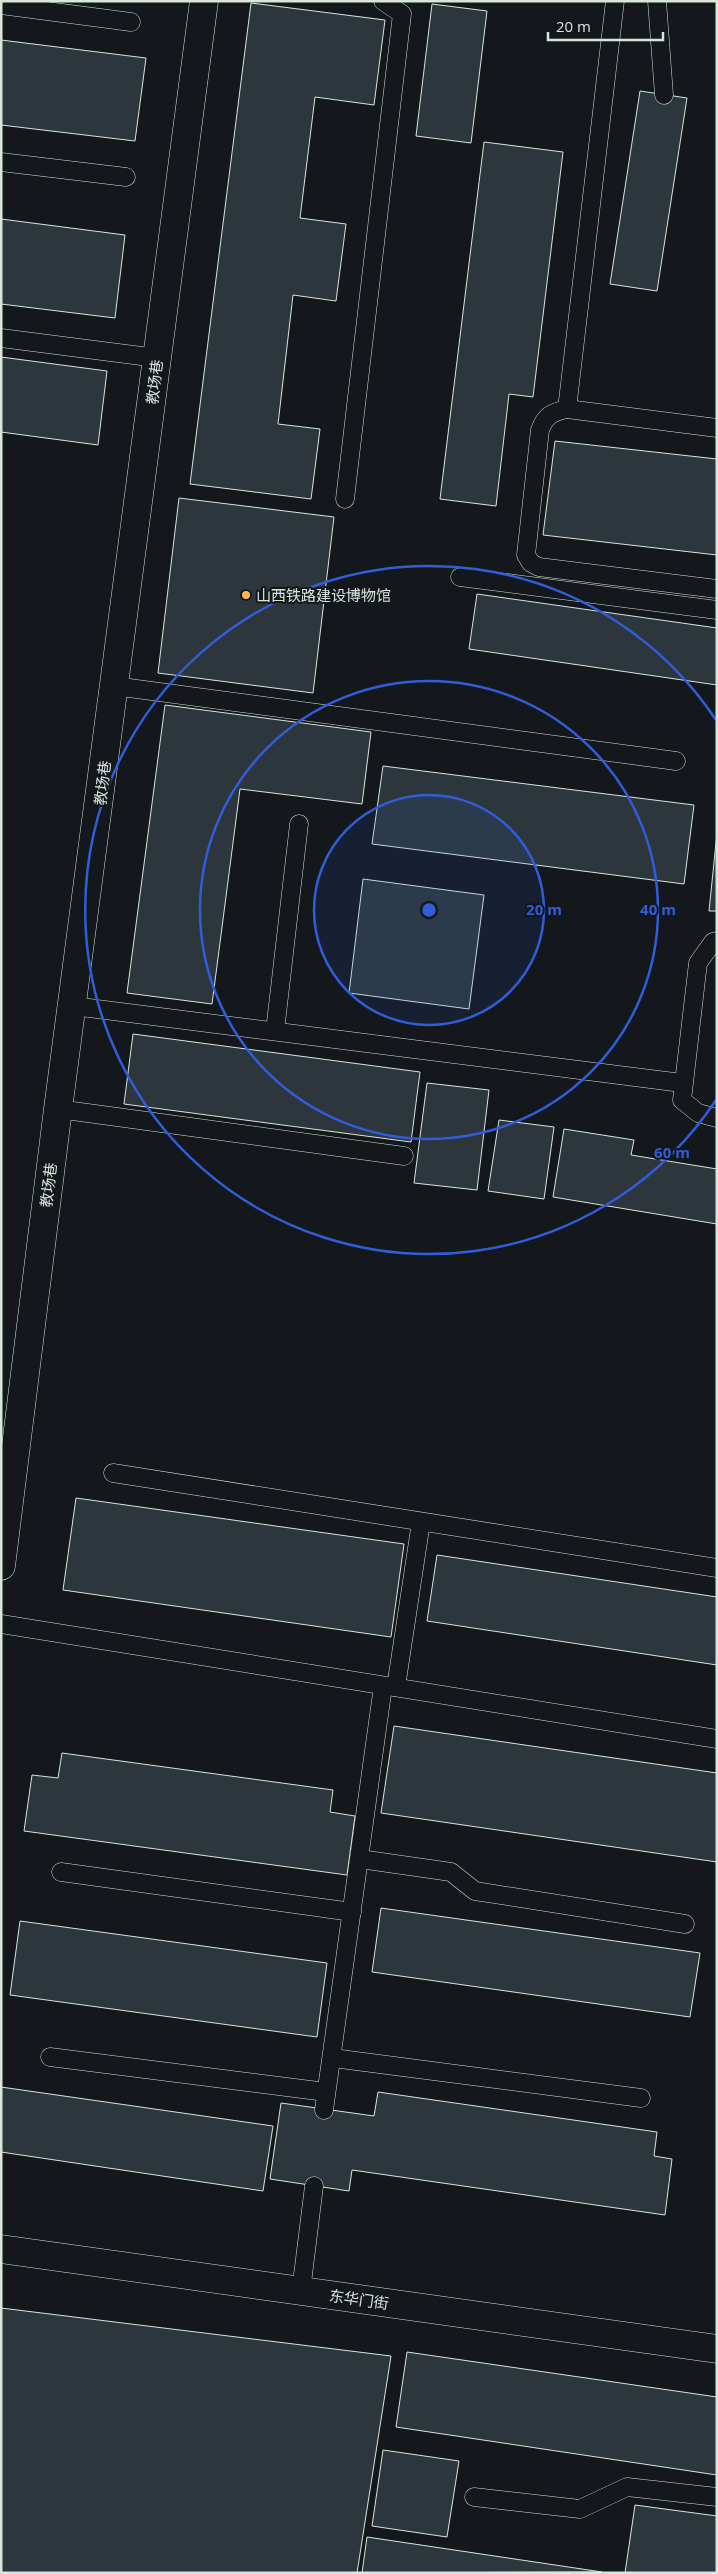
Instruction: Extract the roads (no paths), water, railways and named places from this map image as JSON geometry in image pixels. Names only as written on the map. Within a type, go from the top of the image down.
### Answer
[{"type":"street","name":"教场巷","points":[[1,1566],[58,1109],[204,1]]},
{"type":"street","name":"东华门街","points":[[1,2233],[717,2349]]},
{"type":"street","name":"东华门街","points":[[1,2249],[717,2332]]},
{"type":"lane","points":[[345,499],[402,14],[383,1]]},
{"type":"lane","points":[[567,409],[615,1]]},
{"type":"lane","points":[[657,1],[664,95]]},
{"type":"lane","points":[[1,5],[131,22]]},
{"type":"lane","points":[[1,162],[126,177]]},
{"type":"lane","points":[[1,338],[157,358]]},
{"type":"lane","points":[[717,428],[567,409],[553,412],[544,420],[540,430],[526,555],[531,563],[540,567],[717,589]]},
{"type":"lane","points":[[460,577],[717,610]]},
{"type":"lane","points":[[114,686],[676,761]]},
{"type":"lane","points":[[275,1031],[299,824]]},
{"type":"lane","points":[[717,941],[713,942],[698,962],[682,1082],[682,1100],[698,1113],[717,1118]]},
{"type":"lane","points":[[73,1006],[682,1082]]},
{"type":"lane","points":[[58,1109],[404,1156]]},
{"type":"lane","points":[[113,1473],[717,1568]]},
{"type":"lane","points":[[324,2110],[360,1859],[421,1522]]},
{"type":"lane","points":[[1,1624],[717,1739]]},
{"type":"lane","points":[[360,1859],[451,1872],[475,1892],[685,1924]]},
{"type":"lane","points":[[61,1872],[352,1912]]},
{"type":"lane","points":[[50,2058],[326,2092]]},
{"type":"lane","points":[[332,2058],[641,2098]]},
{"type":"lane","points":[[302,2283],[314,2186]]},
{"type":"lane","points":[[474,2498],[580,2509],[627,2487],[717,2497]]},
{"type":"place","name":"山西铁路建设博物馆","points":[[246,595]]}]
